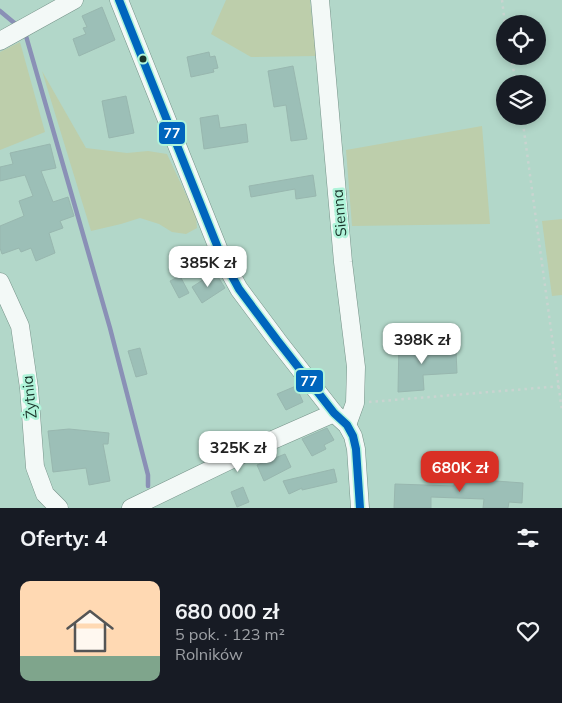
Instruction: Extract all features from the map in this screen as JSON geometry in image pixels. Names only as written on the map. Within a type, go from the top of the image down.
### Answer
[{"type":"street","points":[[0,41],[74,0]]},
{"type":"street","points":[[119,0],[222,258],[239,288],[276,340],[352,436],[356,449],[360,508]]},
{"type":"street","name":"Sienna","points":[[320,0],[343,262],[356,367],[354,403],[340,419]]},
{"type":"street","name":"Żytnia","points":[[0,282],[20,326],[29,388],[35,467],[45,494],[59,508]]},
{"type":"street","points":[[131,508],[250,450],[340,419]]},
{"type":"path","points":[[502,0],[504,15]]},
{"type":"path","points":[[523,125],[562,411]]},
{"type":"path","points":[[354,403],[560,386]]},
{"type":"green space","points":[[226,0],[310,0],[316,56],[251,57],[211,34]]},
{"type":"green space","points":[[20,42],[45,132],[0,150],[0,52]]},
{"type":"green space","points":[[42,71],[86,148],[127,153],[148,151],[167,154],[196,216],[197,228],[186,234],[172,232],[159,224],[140,218],[91,231]]},
{"type":"green space","points":[[482,126],[490,224],[352,226],[346,150]]},
{"type":"green space","points":[[562,219],[562,295],[552,296],[542,221]]},
{"type":"building","points":[[102,7],[115,40],[79,56],[73,39],[86,34],[83,28],[87,27],[82,16]]},
{"type":"building","points":[[209,52],[210,57],[215,56],[218,68],[213,69],[214,72],[191,77],[187,57]]},
{"type":"building","points":[[293,66],[307,139],[291,141],[286,105],[274,107],[268,71]]},
{"type":"building","points":[[126,96],[134,133],[109,138],[102,101]]},
{"type":"building","points":[[218,115],[220,128],[246,124],[248,142],[204,149],[200,118]]},
{"type":"building","points":[[50,144],[56,168],[41,171],[53,202],[68,197],[74,216],[60,221],[63,228],[49,233],[55,253],[36,261],[31,248],[21,252],[19,248],[2,254],[0,248],[0,226],[24,216],[19,201],[33,196],[25,175],[0,181],[0,167],[13,164],[10,153]]},
{"type":"building","points":[[313,175],[316,196],[296,199],[295,189],[251,197],[249,186]]},
{"type":"building","points":[[215,272],[225,288],[202,303],[192,287]]},
{"type":"building","points":[[180,276],[189,293],[179,298],[170,281]]},
{"type":"building","points":[[417,339],[417,353],[456,351],[457,373],[423,375],[424,390],[398,392],[399,340]]},
{"type":"building","points":[[140,348],[147,374],[136,377],[128,351]]},
{"type":"building","points":[[296,386],[303,402],[286,410],[277,394]]},
{"type":"building","points":[[327,428],[334,440],[324,445],[326,449],[312,456],[302,439]]},
{"type":"building","points":[[69,429],[109,433],[108,444],[103,444],[110,481],[89,485],[86,468],[53,472],[48,431]]},
{"type":"building","points":[[285,454],[291,467],[264,481],[257,465]]},
{"type":"building","points":[[334,469],[337,482],[302,490],[302,488],[289,494],[283,481]]},
{"type":"building","points":[[455,478],[523,483],[522,503],[509,502],[508,508],[483,508],[484,499],[431,497],[431,508],[394,508],[395,484],[454,486]]},
{"type":"building","points":[[243,487],[249,502],[237,507],[231,492]]},
{"type":"waterway","points":[[0,11],[18,26]]},
{"type":"waterway","points":[[23,32],[26,36],[110,328],[148,475],[148,486]]},
{"type":"transit line","name":"77","points":[[119,0],[222,258],[239,289],[334,413],[347,425],[353,436],[356,449],[360,508]]}]
